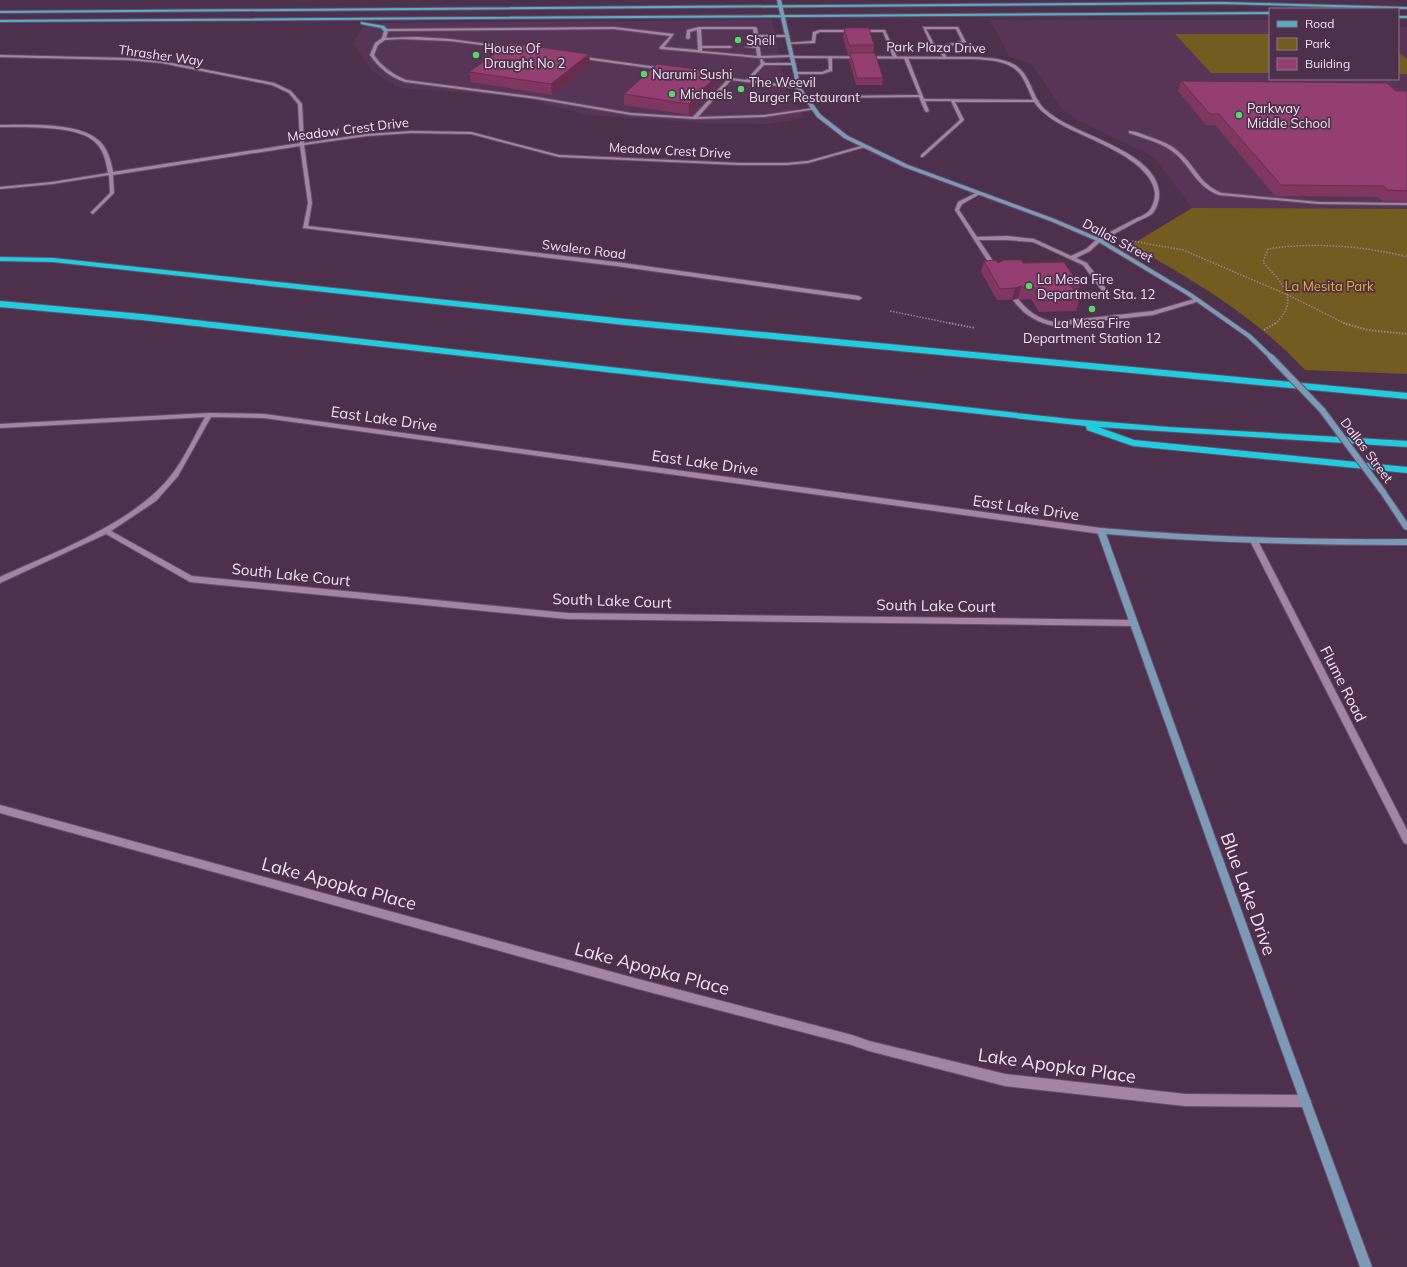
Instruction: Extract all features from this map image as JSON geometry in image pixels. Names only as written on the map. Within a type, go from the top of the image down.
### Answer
[{"type":"highway","points":[[0,259],[53,260],[633,323],[1407,396]]},
{"type":"highway","points":[[0,304],[142,317],[351,342],[1070,422],[1168,430],[1407,444]]},
{"type":"highway","points":[[1070,422],[1133,443],[1407,470]]},
{"type":"main road","points":[[618,7],[635,2]]},
{"type":"main road","points":[[661,2],[680,7]]},
{"type":"main road","points":[[0,12],[1222,3],[1407,8]]},
{"type":"main road","points":[[0,21],[1269,13]]},
{"type":"main road","points":[[309,19],[367,23],[382,27],[386,30]]},
{"type":"street","name":"Dallas Street","points":[[779,0],[799,88],[819,116],[846,137],[906,166],[1099,240],[1198,300],[1250,336],[1322,410],[1407,527]]},
{"type":"street","points":[[384,39],[386,30],[614,28],[673,35],[661,48],[700,49],[730,47]]},
{"type":"street","points":[[699,28],[700,49]]},
{"type":"street","points":[[688,38],[688,31],[699,28],[755,28],[757,46],[763,64]]},
{"type":"street","points":[[940,47],[964,42],[957,28],[924,28],[933,45],[940,47],[945,58]]},
{"type":"street","points":[[789,43],[814,42],[814,33],[820,31],[884,31],[896,57]]},
{"type":"street","points":[[745,33],[756,35],[788,36]]},
{"type":"street","points":[[699,34],[706,34]]},
{"type":"street","points":[[519,48],[432,38],[407,37],[384,39],[376,44],[372,55],[379,65],[393,76],[405,81],[537,98],[631,114],[694,118],[764,116],[814,109]]},
{"type":"street","points":[[747,47],[757,46]]},
{"type":"street","name":"Park Plaza Drive","points":[[700,49],[760,57],[989,59],[1000,60],[1014,67],[1021,72],[1041,109],[1061,124],[1125,153],[1144,169],[1156,184],[1158,199],[1150,213],[1099,240],[1088,250],[1071,258]]},
{"type":"street","name":"Thrasher Way","points":[[0,56],[104,58],[168,64],[280,87],[290,92],[298,100],[300,109],[299,114],[302,146]]},
{"type":"street","points":[[576,56],[668,70]]},
{"type":"street","points":[[796,74],[822,73],[831,70],[830,57]]},
{"type":"street","points":[[906,58],[928,111]]},
{"type":"street","points":[[747,81],[763,64],[794,64]]},
{"type":"street","points":[[707,76],[799,88]]},
{"type":"street","points":[[694,118],[730,79]]},
{"type":"street","points":[[826,97],[1036,101]]},
{"type":"street","points":[[923,156],[962,120],[953,100]]},
{"type":"street","points":[[0,126],[44,126],[67,129],[96,140],[103,147],[112,174],[112,193],[93,213]]},
{"type":"street","name":"Meadow Crest Drive","points":[[0,188],[112,174],[207,158],[302,146],[367,135],[411,132],[461,132],[486,135],[530,149],[559,156],[739,164],[786,164],[808,162],[863,146]]},
{"type":"street","points":[[1131,132],[1173,149],[1180,154],[1198,180],[1207,189],[1221,194],[1319,203],[1407,204]]},
{"type":"street","name":"Swalero Road","points":[[302,146],[310,203],[305,227],[616,264],[859,298]]},
{"type":"street","points":[[978,193],[960,203],[957,210],[997,272]]},
{"type":"street","points":[[975,239],[1007,238],[1034,241],[1085,264],[1107,294]]},
{"type":"street","points":[[1016,300],[1026,312],[1038,321],[1054,324],[1153,313],[1198,300]]},
{"type":"street","points":[[0,580],[106,531],[154,499],[176,474],[209,415]]},
{"type":"street","name":"East Lake Drive","points":[[0,426],[209,415],[264,416],[1101,531],[1181,539],[1407,542]]},
{"type":"street","name":"South Lake Court","points":[[106,531],[190,579],[567,616],[1133,623]]},
{"type":"street","name":"Blue Lake Drive","points":[[1101,531],[1366,1267]]},
{"type":"street","name":"Flume Road","points":[[1254,541],[1407,840]]},
{"type":"street","name":"Lake Apopka Place","points":[[0,809],[638,984],[852,1040],[869,1046],[1005,1080],[1185,1100],[1305,1101]]},
{"type":"path","points":[[1112,234],[1137,243],[1183,250],[1288,295],[1340,322],[1368,330],[1407,334]]},
{"type":"path","points":[[1250,336],[1274,326],[1285,314],[1288,295],[1287,290],[1263,262],[1268,249],[1278,247],[1358,246],[1407,257]]},
{"type":"path","points":[[890,311],[974,328]]},
{"type":"shaded area","points":[[772,20],[786,90],[804,118],[769,124],[704,123],[582,114],[522,97],[400,88],[372,71],[353,44],[362,27],[384,23]]},
{"type":"shaded area","name":"Parkway Middle School","points":[[990,20],[1269,20],[1269,80],[1399,80],[1399,26],[1407,27],[1407,209],[1192,208],[1154,157],[1079,121],[1062,109],[1032,65],[1009,56]]},
{"type":"green space","points":[[1175,34],[1269,34],[1269,73],[1211,73]]},
{"type":"green space","points":[[1399,53],[1407,59],[1407,74],[1399,74]]},
{"type":"green space","name":"La Mesita Park","points":[[1192,208],[1407,209],[1407,374],[1305,370],[1266,333],[1245,316],[1200,286],[1131,245]]},
{"type":"building","points":[[844,28],[869,28],[874,45],[849,45]]},
{"type":"building","points":[[510,43],[589,54],[551,84],[469,72]]},
{"type":"building","points":[[850,53],[875,53],[883,78],[857,78]]},
{"type":"building","points":[[657,64],[720,72],[689,104],[624,94]]},
{"type":"building","points":[[1181,81],[1387,83],[1396,91],[1407,91],[1407,191],[1388,190],[1384,186],[1281,185],[1219,114],[1210,114]]},
{"type":"building","points":[[996,260],[998,263],[1004,260],[1021,260],[1023,263],[1064,262],[1080,286],[1071,286],[1080,299],[1042,301],[1034,287],[1024,288],[1021,286],[1000,289],[984,261]]},
{"type":"place","name":"Shell","points":[[738,40]]},
{"type":"place","name":"House Of Draught No 2","points":[[476,55]]},
{"type":"place","name":"Narumi Sushi","points":[[644,74]]},
{"type":"place","name":"The Weevil Burger Restaurant","points":[[741,89]]},
{"type":"place","name":"Michaels","points":[[672,94]]},
{"type":"place","name":"Parkway Middle School","points":[[1239,115]]},
{"type":"place","name":"La Mesa Fire Department Sta. 12","points":[[1029,286]]},
{"type":"place","name":"La Mesa Fire Department Station 12","points":[[1092,309]]}]
